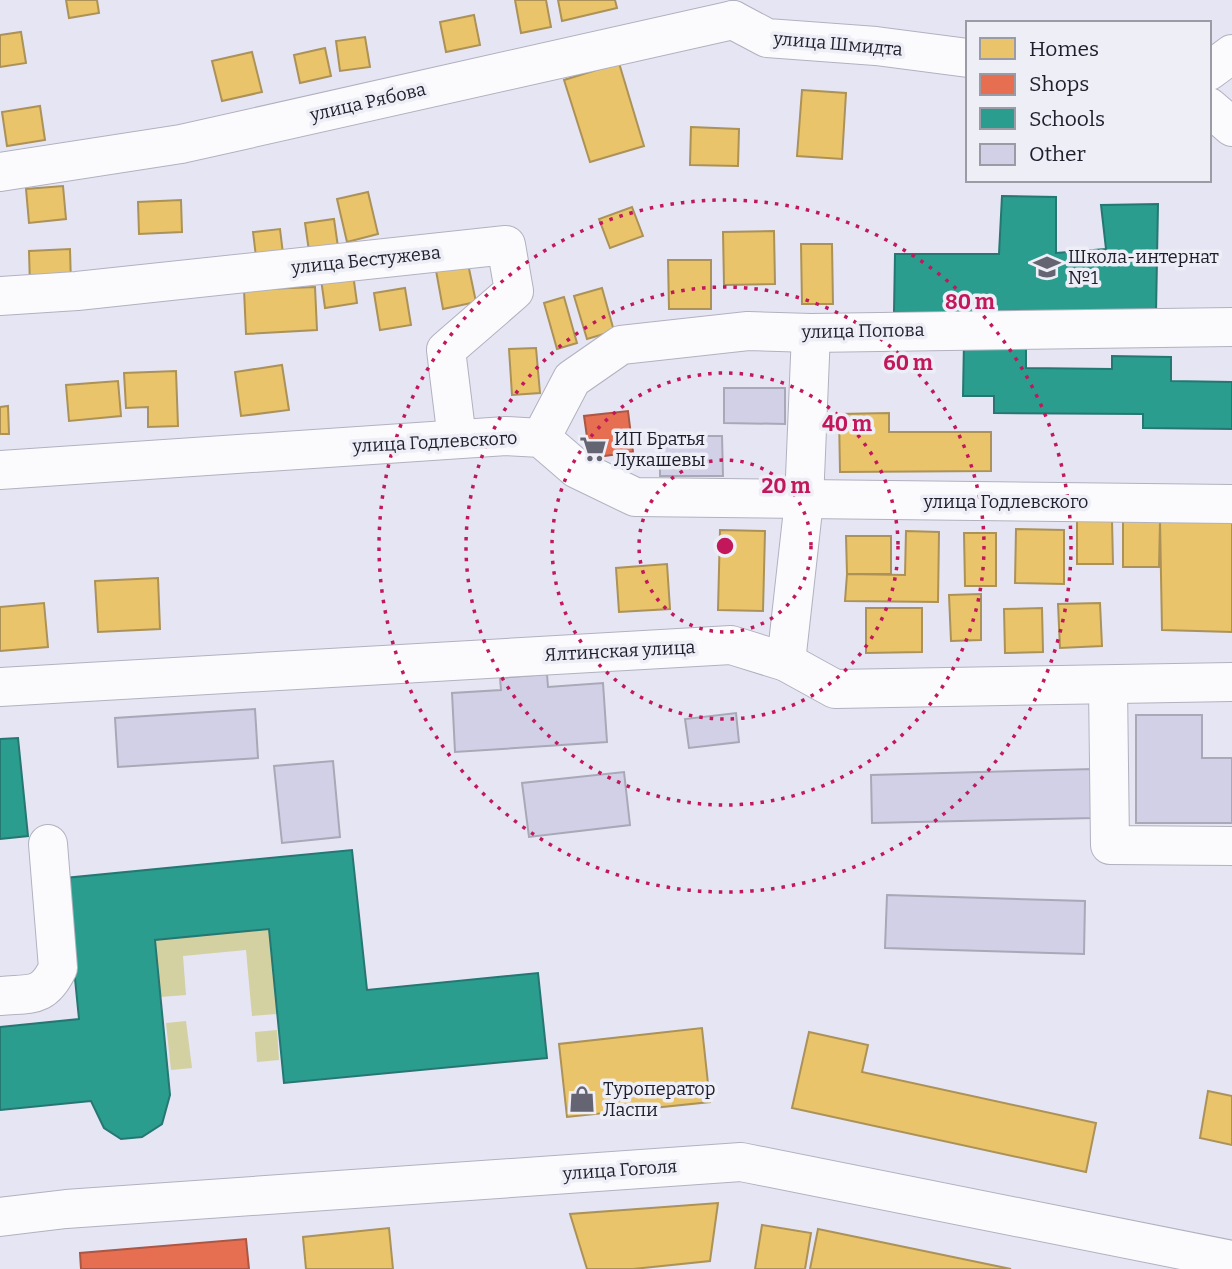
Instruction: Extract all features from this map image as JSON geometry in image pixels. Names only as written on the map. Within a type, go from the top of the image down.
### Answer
[{"type":"street","name":"улица Шмидта","points":[[731,10],[767,38],[876,46],[966,58]]},
{"type":"street","name":"улица Рябова","points":[[0,172],[181,144],[731,10]]},
{"type":"street","points":[[1211,70],[1232,54]]},
{"type":"street","points":[[1211,109],[1232,127]]},
{"type":"street","name":"улица Бестужева","points":[[0,296],[77,291],[506,245],[514,291],[446,350],[457,439]]},
{"type":"street","name":"улица Попова","points":[[541,438],[572,379],[621,345],[748,331],[1232,327]]},
{"type":"street","points":[[786,662],[804,501],[811,332]]},
{"type":"street","name":"улица Годлевского","points":[[0,470],[506,436],[541,438],[577,469],[635,497],[1232,504]]},
{"type":"street","name":"Ялтинская улица","points":[[0,687],[730,645],[786,662],[835,689],[1232,682]]},
{"type":"street","points":[[1108,685],[1110,845],[1232,846]]},
{"type":"street","points":[[0,996],[39,992],[50,985],[58,968],[48,844]]},
{"type":"street","name":"улица Гоголя","points":[[0,1216],[80,1208],[741,1162],[1193,1261],[1232,1260]]},
{"type":"shaded area","points":[[269,929],[277,1014],[252,1016],[246,950],[183,956],[186,995],[160,997],[155,940]]},
{"type":"shaded area","points":[[186,1021],[192,1068],[171,1070],[166,1023]]},
{"type":"shaded area","points":[[277,1030],[279,1060],[257,1062],[255,1032]]},
{"type":"building: Homes","points":[[66,0],[97,0],[99,13],[69,18]]},
{"type":"building: Homes","points":[[515,0],[546,0],[551,27],[521,33]]},
{"type":"building: Homes","points":[[558,0],[615,0],[617,8],[562,21]]},
{"type":"building: Homes","points":[[474,15],[480,45],[446,52],[440,22]]},
{"type":"building: Homes","points":[[21,32],[26,63],[0,67],[0,35]]},
{"type":"building: Homes","points":[[365,37],[370,67],[340,71],[336,41]]},
{"type":"building: Homes","points":[[325,48],[331,76],[300,83],[294,55]]},
{"type":"building: Homes","points":[[252,52],[262,92],[222,101],[212,61]]},
{"type":"building: Homes","points":[[619,63],[644,146],[590,162],[564,80]]},
{"type":"building: Homes","points":[[802,90],[846,93],[842,159],[797,156]]},
{"type":"building: Homes","points":[[40,106],[45,140],[7,146],[2,112]]},
{"type":"building: Homes","points":[[691,127],[739,129],[738,166],[690,165]]},
{"type":"building: Homes","points":[[63,186],[66,219],[29,223],[26,189]]},
{"type":"building: Homes","points":[[368,192],[378,234],[347,242],[337,199]]},
{"type":"building: Homes","points":[[181,200],[182,232],[139,234],[138,202]]},
{"type":"building: Homes","points":[[632,207],[643,236],[610,248],[599,219]]},
{"type":"building: Homes","points":[[334,219],[339,254],[310,258],[305,223]]},
{"type":"building: Homes","points":[[280,229],[284,262],[257,265],[253,232]]},
{"type":"building: Homes","points":[[774,231],[775,284],[724,285],[723,232]]},
{"type":"building: Homes","points":[[801,244],[832,244],[833,304],[802,304]]},
{"type":"building: Homes","points":[[70,249],[71,285],[30,286],[29,251]]},
{"type":"building: Homes","points":[[467,259],[476,302],[443,309],[435,265]]},
{"type":"building: Homes","points":[[668,260],[711,260],[711,309],[669,309]]},
{"type":"building: Homes","points":[[353,274],[357,303],[325,308],[321,279]]},
{"type":"building: Homes","points":[[315,287],[317,330],[246,334],[244,290]]},
{"type":"building: Homes","points":[[405,288],[411,325],[380,330],[374,293]]},
{"type":"building: Homes","points":[[602,288],[614,331],[587,339],[574,296]]},
{"type":"building: Homes","points":[[564,297],[577,343],[557,349],[544,303]]},
{"type":"building: Homes","points":[[536,348],[540,393],[512,395],[509,349]]},
{"type":"building: Homes","points":[[282,365],[289,410],[241,416],[235,372]]},
{"type":"building: Homes","points":[[176,371],[178,426],[148,427],[148,407],[126,408],[124,373]]},
{"type":"building: Homes","points":[[118,381],[121,416],[69,421],[66,385]]},
{"type":"building: Homes","points":[[8,406],[9,434],[0,434],[0,407]]},
{"type":"building: Homes","points":[[889,413],[889,432],[991,432],[991,471],[840,472],[839,414]]},
{"type":"building: Homes","points":[[1077,520],[1112,520],[1113,564],[1077,564]]},
{"type":"building: Homes","points":[[1123,521],[1160,521],[1159,567],[1123,567]]},
{"type":"building: Homes","points":[[1160,521],[1232,521],[1232,632],[1162,630]]},
{"type":"building: Homes","points":[[1016,529],[1064,530],[1064,584],[1015,583]]},
{"type":"building: Homes","points":[[720,530],[765,531],[763,611],[718,610]]},
{"type":"building: Homes","points":[[906,531],[939,532],[938,602],[845,601],[847,574],[905,575]]},
{"type":"building: Homes","points":[[964,533],[996,533],[996,586],[965,586]]},
{"type":"building: Homes","points":[[846,536],[891,536],[891,574],[847,574]]},
{"type":"building: Homes","points":[[667,564],[670,609],[619,612],[616,568]]},
{"type":"building: Homes","points":[[158,578],[160,629],[98,632],[95,581]]},
{"type":"building: Homes","points":[[981,594],[981,640],[951,641],[949,595]]},
{"type":"building: Homes","points":[[44,603],[48,647],[0,651],[0,607]]},
{"type":"building: Homes","points":[[1100,603],[1102,646],[1060,648],[1058,604]]},
{"type":"building: Homes","points":[[866,608],[922,608],[922,652],[866,653]]},
{"type":"building: Homes","points":[[1042,608],[1043,652],[1005,653],[1004,609]]},
{"type":"building: Homes","points":[[702,1028],[710,1102],[567,1117],[559,1044]]},
{"type":"building: Homes","points":[[809,1032],[868,1045],[862,1072],[1096,1123],[1086,1172],[792,1108]]},
{"type":"building: Homes","points":[[1208,1091],[1232,1096],[1232,1145],[1200,1138]]},
{"type":"building: Homes","points":[[718,1203],[710,1261],[633,1269],[587,1269],[570,1214]]},
{"type":"building: Homes","points":[[762,1225],[811,1233],[805,1269],[755,1269]]},
{"type":"building: Homes","points":[[389,1228],[393,1269],[306,1269],[303,1237]]},
{"type":"building: Homes","points":[[818,1229],[1011,1269],[810,1269]]},
{"type":"building: Shops","points":[[628,411],[633,452],[590,458],[584,416]]},
{"type":"building: Shops","points":[[246,1239],[249,1269],[81,1269],[80,1253]]},
{"type":"building: Schools","points":[[1002,196],[1056,197],[1056,253],[1106,249],[1101,205],[1158,204],[1156,313],[894,312],[895,254],[999,254]]},
{"type":"building: Schools","points":[[964,340],[1026,341],[1026,368],[1112,369],[1112,356],[1171,357],[1171,381],[1232,382],[1232,429],[1143,428],[1143,414],[994,413],[994,396],[963,396]]},
{"type":"building: Schools","points":[[18,738],[28,836],[0,839],[0,739]]},
{"type":"building: Schools","points":[[352,850],[367,990],[538,973],[547,1058],[284,1083],[269,929],[155,940],[170,1095],[162,1124],[142,1137],[121,1139],[104,1128],[91,1101],[0,1110],[0,1027],[79,1019],[65,878]]},
{"type":"building: Other","points":[[724,388],[785,388],[785,424],[724,423]]},
{"type":"building: Other","points":[[660,436],[722,436],[723,476],[660,476]]},
{"type":"building: Other","points":[[547,674],[548,687],[603,683],[607,742],[455,752],[452,693],[501,690],[500,678]]},
{"type":"building: Other","points":[[255,709],[258,758],[118,767],[115,718]]},
{"type":"building: Other","points":[[736,713],[739,742],[689,748],[685,719]]},
{"type":"building: Other","points":[[1136,715],[1202,715],[1202,758],[1232,758],[1232,823],[1136,823]]},
{"type":"building: Other","points":[[333,761],[340,837],[282,843],[274,766]]},
{"type":"building: Other","points":[[1093,769],[1094,818],[872,823],[871,775]]},
{"type":"building: Other","points":[[624,772],[630,825],[529,837],[522,783]]},
{"type":"building: Other","points":[[887,895],[1085,901],[1084,954],[885,948]]},
{"type":"place","name":"Школа-интернат №1","points":[[1047,267]]},
{"type":"place","name":"ИП Братья Лукашевы","points":[[593,449]]},
{"type":"place","name":"Туроператор Ласпи","points":[[582,1099]]}]
